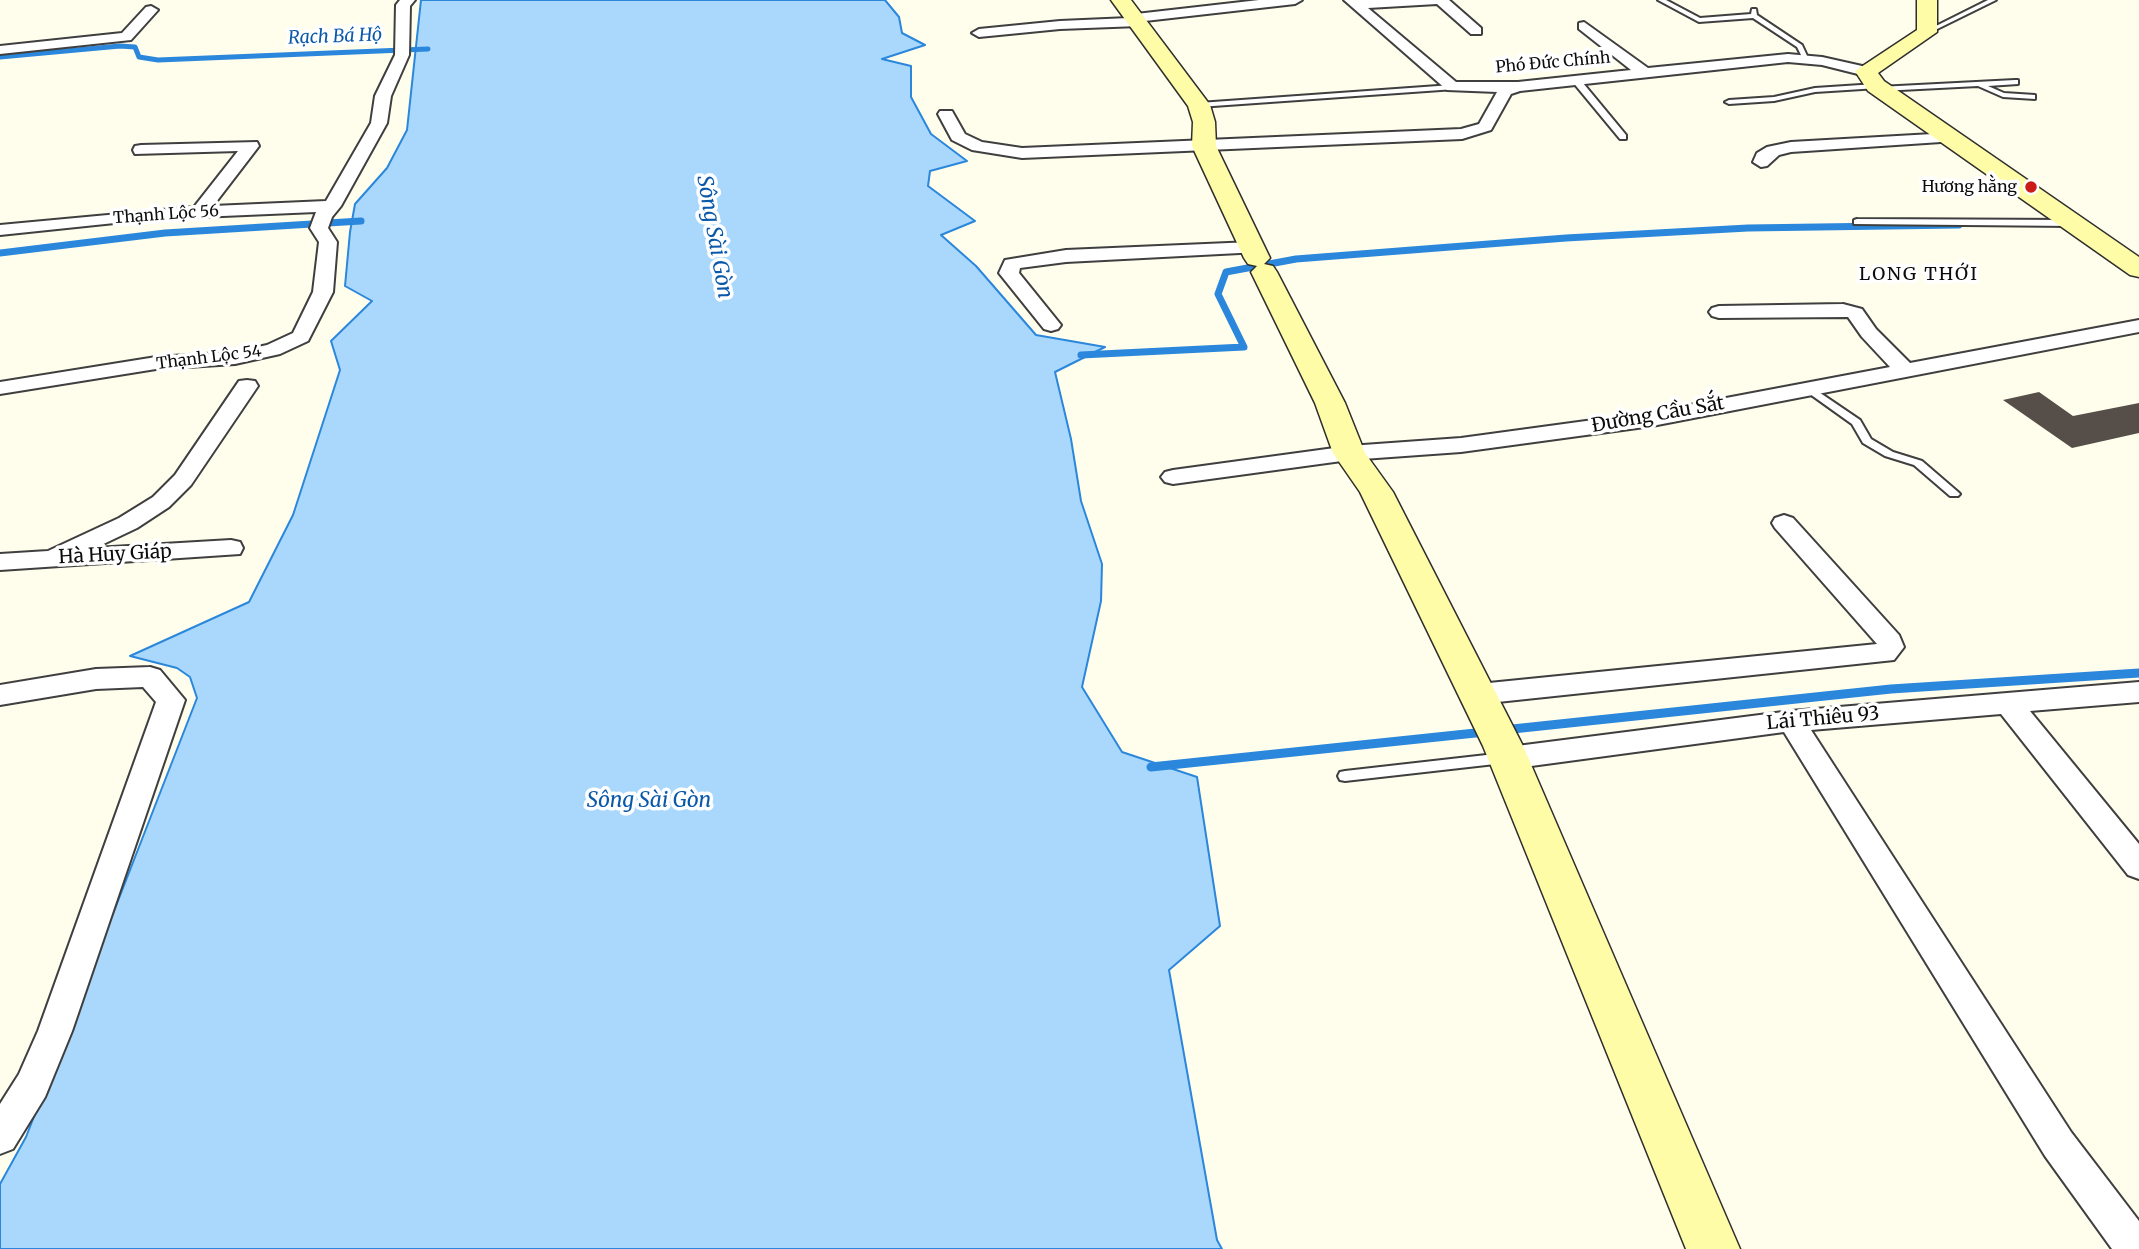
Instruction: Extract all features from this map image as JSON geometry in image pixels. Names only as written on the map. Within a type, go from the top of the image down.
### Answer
[{"type":"street","points":[[325,217],[379,123],[383,96],[402,50],[403,5],[408,0]]},
{"type":"street","points":[[1121,0],[1175,77],[1199,105],[1205,122],[1204,146],[1330,403],[1349,453],[1376,492],[1495,728],[1713,1249]]},
{"type":"street","points":[[979,33],[1137,20],[1295,0]]},
{"type":"street","points":[[1354,2],[1439,0],[1476,31]]},
{"type":"street","points":[[1927,0],[1927,32],[1874,82],[2139,269]]},
{"type":"street","points":[[1354,2],[1452,87]]},
{"type":"street","points":[[0,50],[127,37],[151,10]]},
{"type":"street","points":[[1584,26],[1643,72]]},
{"type":"street","points":[[0,60],[99,52]]},
{"type":"street","name":"Phó Đức Chính","points":[[1452,87],[1518,87],[1643,72],[1805,58],[1874,82]]},
{"type":"street","points":[[946,114],[958,137],[978,146],[1022,153],[1462,134],[1485,127],[1505,91],[1518,87]]},
{"type":"street","points":[[1761,162],[1763,157],[1773,151],[1791,147],[1950,138]]},
{"type":"street","points":[[141,150],[251,146],[200,211]]},
{"type":"street","name":"Thạnh Lộc 56","points":[[0,230],[200,211],[325,217]]},
{"type":"street","name":"Thạnh Lộc 54","points":[[0,388],[156,363],[235,358],[273,350],[301,337],[323,292],[328,242],[325,217]]},
{"type":"street","points":[[1051,325],[1009,273],[1012,264],[1066,256],[1258,259]]},
{"type":"street","points":[[1718,312],[1843,310],[1855,313],[1869,333],[1904,369]]},
{"type":"street","name":"Đường Cầu Sắt","points":[[1174,477],[1349,453],[1461,445],[1652,419],[1807,387],[2139,326]]},
{"type":"street","points":[[52,559],[128,523],[161,502],[183,480],[247,386]]},
{"type":"street","points":[[1495,728],[1885,653],[1891,647],[1890,641],[1784,523]]},
{"type":"street","name":"Hà Huy Giáp","points":[[0,562],[231,548]]},
{"type":"street","points":[[0,695],[96,679],[150,677],[171,699],[55,1031],[32,1085],[0,1137]]},
{"type":"street","name":"Lái Thiêu 93","points":[[1495,728],[1791,721],[2139,692]]},
{"type":"street","points":[[2008,703],[2139,866]]},
{"type":"street","points":[[1791,721],[2058,1144],[2136,1249]]},
{"type":"lane","points":[[1661,0],[1699,20],[1754,12],[1800,46],[1805,58]]},
{"type":"lane","points":[[1927,32],[1993,0]]},
{"type":"lane","points":[[1575,79],[1623,137]]},
{"type":"lane","points":[[1729,102],[1774,99],[1874,82],[1980,85],[2015,82]]},
{"type":"lane","points":[[1980,85],[2003,96],[2032,97]]},
{"type":"lane","name":"Phó Đức Chính","points":[[1199,105],[1452,87]]},
{"type":"lane","points":[[1857,222],[2072,223]]},
{"type":"lane","points":[[1807,387],[1856,422],[1867,441],[1889,454],[1919,463],[1954,494]]},
{"type":"lane","points":[[1345,776],[1495,728]]},
{"type":"water","name":"Sông Sài Gòn","points":[[421,0],[885,0],[899,17],[902,33],[925,45],[882,59],[911,66],[911,97],[931,134],[967,161],[930,171],[928,186],[975,221],[941,235],[976,266],[1036,335],[1105,347],[1055,372],[1071,439],[1081,501],[1102,564],[1101,601],[1082,687],[1122,752],[1197,777],[1220,926],[1169,970],[1217,1240],[1222,1249],[0,1249],[0,1184],[26,1137],[197,698],[190,677],[177,668],[130,656],[249,602],[293,515],[340,370],[331,341],[372,301],[345,286],[350,232],[355,204],[387,168],[407,130]]},
{"type":"building","points":[[2039,392],[2073,416],[2139,403],[2139,433],[2072,448],[2003,400]]},
{"type":"waterway","name":"Rạch Bá Hộ","points":[[0,57],[120,46],[135,47],[139,57],[158,60],[428,49]]},
{"type":"waterway","points":[[0,253],[165,233],[361,221]]},
{"type":"waterway","points":[[1081,355],[1244,347],[1218,294],[1226,272],[1296,259],[1566,238],[1748,228],[1959,225]]},
{"type":"waterway","points":[[1503,730],[1891,689],[2139,673]]},
{"type":"waterway","points":[[1151,767],[1485,732]]},
{"type":"place","name":"Hương hằng","points":[[2031,187]]},
{"type":"district","name":"LONG THỚI","points":[[1919,275]]}]
